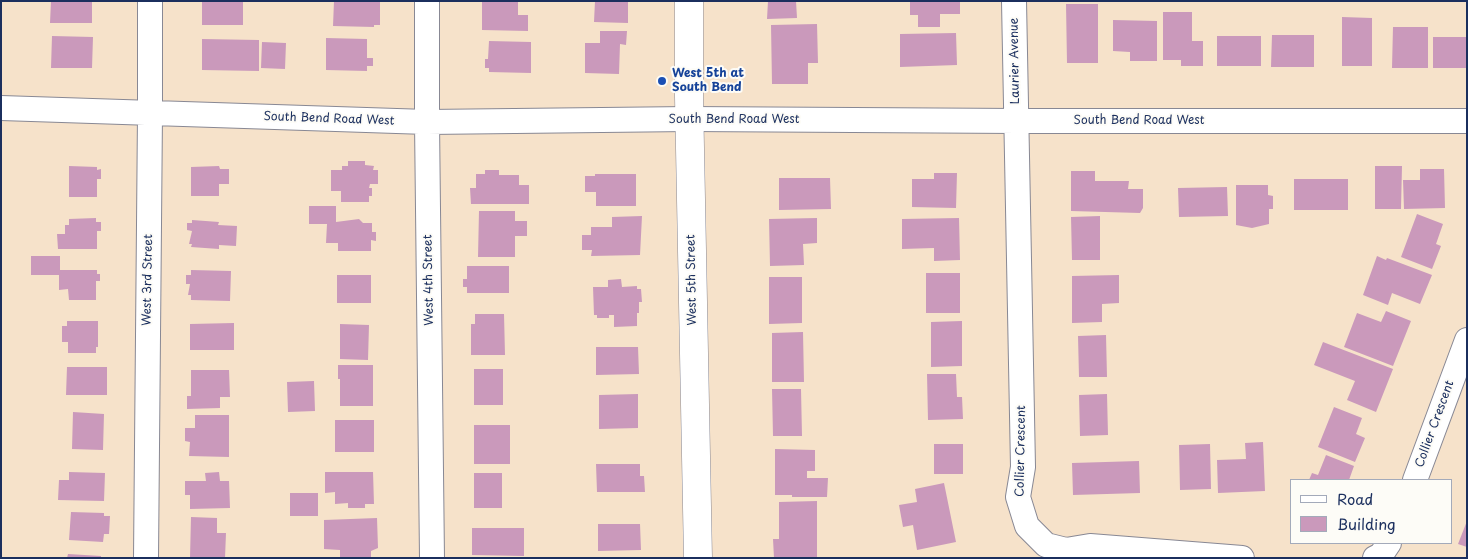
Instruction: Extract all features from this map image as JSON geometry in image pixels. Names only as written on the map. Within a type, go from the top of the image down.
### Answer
[{"type":"main road","name":"West 5th Street","points":[[689,1],[689,119],[698,558]]},
{"type":"street","name":"West 3rd Street","points":[[146,558],[150,1]]},
{"type":"street","name":"West 4th Street","points":[[427,1],[432,558]]},
{"type":"street","name":"Laurier Avenue","points":[[1014,1],[1017,121]]},
{"type":"street","name":"South Bend Road West","points":[[1,108],[427,122],[689,119],[1467,121]]},
{"type":"street","name":"Collier Crescent","points":[[1017,121],[1023,467],[1018,497],[1027,526],[1046,545],[1066,550],[1090,546],[1242,558]]},
{"type":"street","name":"Collier Crescent","points":[[1415,479],[1467,340]]},
{"type":"street","points":[[1376,558],[1381,555],[1388,544]]},
{"type":"building","points":[[51,1],[92,1],[92,23],[50,23]]},
{"type":"building","points":[[202,1],[243,1],[243,25],[202,25]]},
{"type":"building","points":[[334,1],[380,1],[380,25],[374,25],[374,27],[333,26]]},
{"type":"building","points":[[595,1],[628,1],[628,23],[594,22]]},
{"type":"building","points":[[768,1],[796,1],[797,18],[767,19]]},
{"type":"building","points":[[910,1],[960,1],[960,14],[940,14],[940,27],[918,27],[918,15],[910,15]]},
{"type":"building","points":[[482,2],[518,2],[518,15],[528,15],[528,31],[482,30]]},
{"type":"building","points":[[1066,4],[1098,4],[1098,63],[1067,63]]},
{"type":"building","points":[[1163,12],[1192,12],[1192,41],[1203,41],[1203,66],[1181,66],[1181,60],[1163,60]]},
{"type":"building","points":[[1342,17],[1372,18],[1372,66],[1342,66]]},
{"type":"building","points":[[1113,20],[1157,21],[1157,61],[1130,61],[1130,52],[1113,51]]},
{"type":"building","points":[[817,24],[818,63],[808,63],[808,84],[772,84],[771,25]]},
{"type":"building","points":[[1393,27],[1428,27],[1428,68],[1392,68]]},
{"type":"building","points":[[600,31],[627,31],[626,45],[620,44],[619,74],[585,73],[585,43],[600,43]]},
{"type":"building","points":[[956,33],[957,65],[900,67],[900,34]]},
{"type":"building","points":[[1272,35],[1314,35],[1314,67],[1271,67]]},
{"type":"building","points":[[52,36],[93,37],[92,68],[51,68]]},
{"type":"building","points":[[1217,36],[1261,36],[1261,66],[1217,66]]},
{"type":"building","points":[[1433,37],[1467,37],[1467,68],[1433,68]]},
{"type":"building","points":[[326,38],[367,39],[367,58],[373,58],[373,66],[367,66],[367,71],[326,70]]},
{"type":"building","points":[[202,39],[259,40],[259,71],[202,70]]},
{"type":"building","points":[[489,41],[531,42],[531,73],[489,72],[489,68],[485,68],[485,59],[488,59]]},
{"type":"building","points":[[262,42],[286,43],[285,69],[261,68]]},
{"type":"building","points":[[348,161],[365,161],[365,165],[374,166],[373,170],[378,170],[378,184],[370,184],[369,188],[372,188],[372,196],[369,196],[369,202],[341,202],[341,191],[331,191],[331,170],[342,170],[342,166],[348,166]]},
{"type":"building","points":[[69,166],[97,167],[97,170],[101,169],[101,179],[97,179],[97,197],[69,197]]},
{"type":"building","points":[[219,166],[220,169],[229,169],[229,184],[219,184],[219,196],[191,196],[191,167]]},
{"type":"building","points":[[1375,166],[1402,166],[1401,209],[1375,209]]},
{"type":"building","points":[[1420,169],[1444,169],[1445,208],[1404,209],[1403,180],[1420,180]]},
{"type":"building","points":[[485,170],[499,170],[499,175],[519,175],[519,185],[529,185],[529,204],[471,204],[470,188],[476,188],[476,174],[485,174]]},
{"type":"building","points":[[1071,171],[1095,171],[1095,181],[1129,181],[1128,189],[1143,189],[1143,208],[1140,213],[1071,211]]},
{"type":"building","points":[[934,173],[957,173],[956,208],[912,207],[912,179],[934,179]]},
{"type":"building","points":[[595,174],[636,174],[636,206],[596,206],[596,192],[585,192],[585,176],[595,176]]},
{"type":"building","points":[[779,178],[830,178],[831,209],[779,210]]},
{"type":"building","points":[[1294,179],[1348,179],[1348,210],[1294,210]]},
{"type":"building","points":[[1236,185],[1268,185],[1268,195],[1273,196],[1273,209],[1269,209],[1269,224],[1252,228],[1236,225]]},
{"type":"building","points":[[1227,187],[1228,216],[1179,217],[1178,188]]},
{"type":"building","points":[[309,206],[336,206],[336,222],[359,219],[363,223],[372,223],[372,232],[376,232],[376,241],[371,240],[371,251],[338,251],[338,243],[326,243],[327,224],[309,224]]},
{"type":"building","points":[[479,211],[515,211],[515,221],[527,221],[527,236],[515,236],[515,257],[478,257]]},
{"type":"building","points":[[1417,214],[1443,224],[1436,244],[1441,246],[1432,269],[1401,257]]},
{"type":"building","points":[[642,216],[640,255],[591,256],[592,250],[582,250],[582,235],[591,235],[591,227],[612,227],[612,217]]},
{"type":"building","points":[[1100,216],[1100,260],[1072,260],[1071,217]]},
{"type":"building","points":[[96,218],[96,222],[101,222],[101,231],[97,231],[97,249],[58,249],[57,234],[65,234],[65,225],[69,225],[69,219]]},
{"type":"building","points":[[817,218],[817,243],[803,244],[804,265],[770,266],[769,219]]},
{"type":"building","points":[[959,218],[960,260],[934,261],[934,248],[902,249],[902,219]]},
{"type":"building","points":[[192,220],[219,222],[218,225],[237,226],[236,246],[219,245],[219,249],[191,247],[192,244],[189,244],[192,231],[187,230],[187,223],[192,223]]},
{"type":"building","points":[[31,256],[60,256],[60,270],[97,270],[97,274],[100,274],[100,281],[96,281],[96,300],[69,300],[68,289],[59,290],[59,275],[31,275]]},
{"type":"building","points":[[1377,256],[1432,275],[1420,304],[1392,293],[1388,305],[1363,295]]},
{"type":"building","points":[[467,266],[509,266],[509,293],[467,293],[467,287],[463,287],[463,279],[467,279]]},
{"type":"building","points":[[191,270],[231,271],[230,301],[191,300],[191,295],[188,295],[190,284],[186,284],[186,275],[191,275]]},
{"type":"building","points":[[926,273],[960,273],[960,313],[926,313]]},
{"type":"building","points":[[337,275],[371,275],[371,303],[337,303]]},
{"type":"building","points":[[1119,275],[1119,303],[1102,304],[1102,322],[1072,323],[1072,276]]},
{"type":"building","points":[[769,277],[802,277],[802,323],[769,324]]},
{"type":"building","points":[[621,279],[622,287],[637,286],[637,289],[641,289],[642,302],[639,302],[637,326],[614,327],[614,315],[609,315],[609,318],[597,318],[597,315],[594,315],[593,287],[608,287],[608,280]]},
{"type":"building","points":[[1386,311],[1411,321],[1393,366],[1344,347],[1357,313],[1381,322]]},
{"type":"building","points":[[475,314],[504,314],[505,355],[471,355],[471,324],[475,324]]},
{"type":"building","points":[[67,321],[98,321],[98,347],[96,347],[96,353],[68,353],[68,342],[62,342],[62,326],[67,326]]},
{"type":"building","points":[[962,321],[962,366],[931,367],[931,322]]},
{"type":"building","points":[[234,323],[234,350],[190,350],[190,324]]},
{"type":"building","points":[[340,324],[369,325],[368,360],[340,359]]},
{"type":"building","points":[[803,332],[804,382],[772,382],[772,333]]},
{"type":"building","points":[[1106,335],[1107,377],[1079,377],[1078,336]]},
{"type":"building","points":[[1323,342],[1393,369],[1376,412],[1347,400],[1355,381],[1314,365]]},
{"type":"building","points":[[596,347],[638,347],[639,374],[596,375]]},
{"type":"building","points":[[338,365],[373,365],[373,406],[340,406]]},
{"type":"building","points":[[67,367],[107,367],[107,395],[66,395]]},
{"type":"building","points":[[474,369],[503,369],[503,405],[474,405]]},
{"type":"building","points":[[191,370],[229,370],[230,397],[220,397],[220,408],[187,409],[187,396],[191,396]]},
{"type":"building","points":[[927,374],[956,374],[957,397],[962,397],[963,419],[928,420]]},
{"type":"building","points":[[314,381],[315,411],[288,412],[287,382]]},
{"type":"building","points":[[772,389],[801,389],[802,436],[773,436]]},
{"type":"building","points":[[638,394],[638,428],[599,429],[599,395]]},
{"type":"building","points":[[1107,394],[1108,435],[1080,436],[1079,395]]},
{"type":"building","points":[[1334,407],[1362,418],[1356,434],[1365,438],[1355,462],[1318,447]]},
{"type":"building","points":[[73,412],[104,414],[103,450],[72,449]]},
{"type":"building","points":[[195,415],[229,415],[229,457],[189,456],[190,442],[185,441],[185,428],[195,428]]},
{"type":"building","points":[[335,420],[374,420],[374,452],[335,452]]},
{"type":"building","points":[[474,425],[510,425],[510,464],[474,464]]},
{"type":"building","points":[[1263,442],[1265,491],[1218,493],[1217,460],[1246,459],[1245,443]]},
{"type":"building","points":[[934,444],[963,444],[963,474],[934,474]]},
{"type":"building","points":[[1210,444],[1211,489],[1180,490],[1179,445]]},
{"type":"building","points":[[775,449],[815,450],[815,471],[807,471],[807,478],[828,478],[827,497],[775,495]]},
{"type":"building","points":[[1326,455],[1354,466],[1349,479],[1309,479],[1312,473],[1318,475]]},
{"type":"building","points":[[1139,461],[1140,493],[1073,495],[1072,463]]},
{"type":"building","points":[[596,464],[640,464],[640,476],[644,476],[645,492],[597,492]]},
{"type":"building","points":[[69,472],[105,473],[104,501],[58,500],[59,480],[69,480]]},
{"type":"building","points":[[219,472],[220,481],[229,481],[230,508],[190,509],[190,495],[185,495],[185,481],[206,481],[205,473]]},
{"type":"building","points":[[325,472],[373,472],[374,504],[365,504],[365,508],[348,508],[348,503],[335,504],[335,492],[325,493]]},
{"type":"building","points":[[474,473],[502,473],[502,508],[474,508]]},
{"type":"building","points":[[944,483],[956,542],[917,550],[913,525],[903,527],[899,505],[917,502],[915,489]]},
{"type":"building","points":[[290,493],[318,493],[318,516],[290,516]]},
{"type":"building","points":[[817,501],[817,558],[774,558],[773,539],[779,539],[779,502]]},
{"type":"building","points":[[71,512],[104,513],[104,516],[110,516],[109,534],[104,534],[103,542],[69,540]]},
{"type":"building","points":[[191,517],[217,518],[217,533],[226,533],[225,558],[190,558]]},
{"type":"building","points":[[377,518],[378,548],[371,551],[371,558],[340,558],[340,550],[324,549],[324,520]]},
{"type":"building","points":[[1467,521],[1467,547],[1458,544]]},
{"type":"building","points":[[598,524],[640,524],[641,550],[598,551]]},
{"type":"building","points":[[472,528],[524,528],[524,556],[472,555]]},
{"type":"building","points":[[68,554],[101,556],[101,558],[67,558]]},
{"type":"place","name":"West 5th at South Bend","points":[[662,81]]}]
